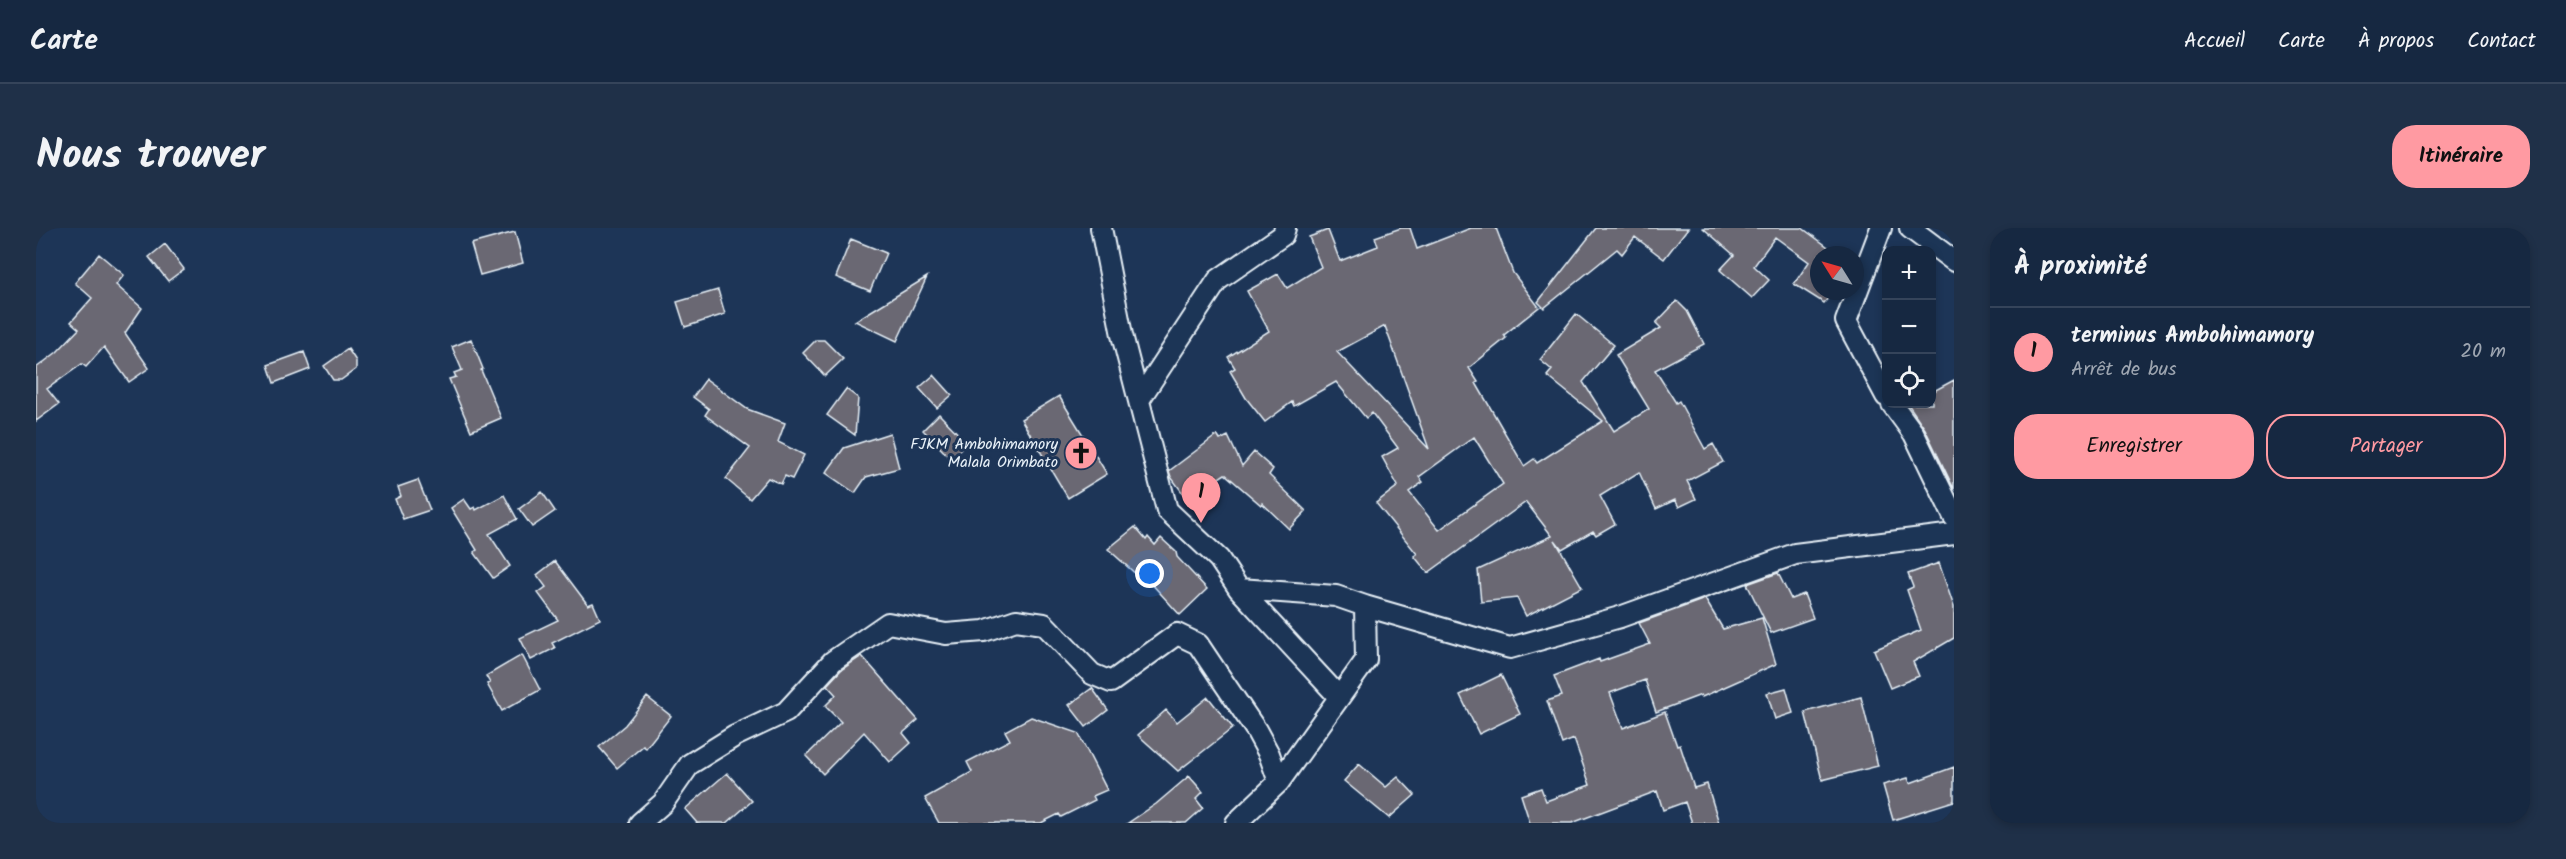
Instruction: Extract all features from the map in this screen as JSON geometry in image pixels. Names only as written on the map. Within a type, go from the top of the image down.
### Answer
[{"type":"street","points":[[1101,228],[1122,335],[1167,510],[1219,559],[1239,589],[1339,697]]},
{"type":"street","points":[[1881,228],[1846,321],[1882,387]]},
{"type":"street","points":[[1910,228],[1954,261]]},
{"type":"street","points":[[1139,400],[1218,280],[1286,230]]},
{"type":"street","points":[[1895,408],[1914,434],[1954,517]]},
{"type":"street","points":[[1239,589],[1336,596],[1510,648],[1620,617],[1795,554],[1954,534]]},
{"type":"street","points":[[1236,823],[1279,782],[1366,660],[1365,606]]},
{"type":"street","points":[[640,823],[663,803],[690,764],[735,736],[786,712],[833,661],[888,623],[946,634],[984,631],[1016,620],[1044,624],[1092,675],[1111,682],[1177,634],[1198,644],[1256,730],[1269,754],[1279,782]]},
{"type":"building","points":[[1401,228],[1410,228],[1417,249],[1471,228],[1496,228],[1513,273],[1539,307],[1504,335],[1506,338],[1469,368],[1524,466],[1534,459],[1537,463],[1603,421],[1547,376],[1552,370],[1540,360],[1576,314],[1614,345],[1583,382],[1614,431],[1649,409],[1616,355],[1661,328],[1656,323],[1677,301],[1687,311],[1704,344],[1655,370],[1676,403],[1679,401],[1705,449],[1713,444],[1723,462],[1687,481],[1696,499],[1679,507],[1675,500],[1656,509],[1639,472],[1600,496],[1615,524],[1596,535],[1593,531],[1562,549],[1555,540],[1582,587],[1526,616],[1517,598],[1481,602],[1478,570],[1552,536],[1526,502],[1428,573],[1414,556],[1417,554],[1376,503],[1398,486],[1382,457],[1398,448],[1372,413],[1366,418],[1336,382],[1294,406],[1292,402],[1265,422],[1246,398],[1230,371],[1235,368],[1228,357],[1269,331],[1247,291],[1278,274],[1287,288],[1321,267],[1309,237],[1328,230],[1340,261],[1378,246],[1375,237]],"holes":[[[1385,326],[1429,449],[1337,352]],[[1474,437],[1503,484],[1439,530],[1409,492],[1423,482],[1419,477]]]},
{"type":"building","points":[[1596,228],[1688,228],[1664,259],[1635,237],[1622,254],[1617,249],[1544,308],[1538,302]]},
{"type":"building","points":[[1703,228],[1802,228],[1827,246],[1810,246],[1810,294],[1794,284],[1809,262],[1775,237],[1754,266],[1769,280],[1752,298],[1720,270],[1734,255]]},
{"type":"building","points":[[515,232],[523,263],[480,275],[471,244]]},
{"type":"building","points":[[851,239],[886,253],[870,291],[836,277]]},
{"type":"building","points":[[165,244],[184,269],[168,281],[149,257]]},
{"type":"building","points":[[99,254],[124,275],[116,285],[142,308],[125,333],[149,368],[129,382],[104,347],[86,367],[82,364],[47,389],[59,404],[36,421],[36,368],[57,352],[79,329],[71,322],[92,298],[75,283]]},
{"type":"building","points":[[927,277],[897,341],[855,321]]},
{"type":"building","points":[[718,290],[725,314],[685,327],[677,302]]},
{"type":"building","points":[[471,339],[501,418],[471,431],[449,379],[456,377],[454,373],[462,370],[452,347]]},
{"type":"building","points":[[816,340],[824,340],[843,359],[825,376],[803,353]]},
{"type":"building","points":[[348,349],[356,361],[356,369],[341,380],[333,380],[324,366]]},
{"type":"building","points":[[304,352],[310,369],[274,383],[268,365]]},
{"type":"building","points":[[934,375],[952,395],[937,408],[919,388]]},
{"type":"building","points":[[706,379],[747,409],[785,423],[778,442],[804,455],[792,479],[785,476],[781,484],[768,478],[750,499],[726,479],[750,448],[705,415],[709,409],[693,397]]},
{"type":"building","points":[[1954,380],[1954,489],[1925,429],[1911,408],[1936,408],[1936,390]]},
{"type":"building","points":[[846,389],[858,398],[855,435],[827,415]]},
{"type":"building","points":[[1059,396],[1107,474],[1068,498],[1021,419]]},
{"type":"building","points":[[939,414],[967,443],[951,459],[923,430]]},
{"type":"building","points":[[890,433],[899,468],[866,477],[855,493],[826,473],[844,448]]},
{"type":"building","points":[[1217,435],[1220,440],[1228,436],[1242,466],[1254,452],[1273,469],[1269,475],[1306,511],[1289,529],[1262,503],[1261,505],[1225,474],[1208,485],[1205,481],[1185,496],[1169,471]]},
{"type":"building","points":[[418,480],[430,510],[403,519],[395,499],[401,496],[398,487]]},
{"type":"building","points":[[542,492],[555,511],[532,527],[519,509]]},
{"type":"building","points":[[504,495],[517,519],[489,534],[510,566],[493,578],[474,552],[477,550],[451,508],[464,499],[471,509],[475,507],[476,510]]},
{"type":"building","points":[[1135,527],[1146,540],[1148,537],[1155,545],[1161,538],[1207,589],[1180,615],[1149,581],[1147,584],[1108,549]]},
{"type":"building","points":[[555,561],[588,605],[593,603],[600,619],[552,643],[555,648],[531,660],[520,638],[558,620],[538,593],[546,587],[537,575]]},
{"type":"building","points":[[1939,563],[1954,607],[1954,638],[1913,662],[1919,676],[1890,688],[1874,650],[1921,630],[1907,590],[1913,587],[1908,574]]},
{"type":"building","points":[[1778,573],[1791,599],[1804,594],[1813,618],[1771,633],[1747,584]]},
{"type":"building","points":[[1705,599],[1723,629],[1762,618],[1776,664],[1702,697],[1701,695],[1656,712],[1645,680],[1610,693],[1623,728],[1665,712],[1677,746],[1680,745],[1694,788],[1707,784],[1719,823],[1692,823],[1685,802],[1663,810],[1657,791],[1572,823],[1530,823],[1521,795],[1541,788],[1546,801],[1590,785],[1574,739],[1562,744],[1547,701],[1562,696],[1554,676],[1599,659],[1600,662],[1650,644],[1639,623]]},
{"type":"building","points":[[522,655],[540,690],[502,711],[487,684],[490,683],[486,676]]},
{"type":"building","points":[[862,656],[918,720],[903,733],[911,743],[890,762],[864,732],[823,774],[806,756],[841,722],[825,706],[836,695],[827,685],[841,670]]},
{"type":"building","points":[[1501,675],[1520,714],[1479,734],[1460,695]]},
{"type":"building","points":[[1092,688],[1108,710],[1086,727],[1069,705]]},
{"type":"building","points":[[1786,688],[1793,713],[1775,719],[1767,693]]},
{"type":"building","points":[[647,697],[671,716],[646,748],[643,746],[617,768],[599,747],[625,725]]},
{"type":"building","points":[[1208,697],[1233,728],[1178,771],[1138,735],[1166,710],[1177,722]]},
{"type":"building","points":[[1861,697],[1878,766],[1822,780],[1805,712]]},
{"type":"building","points":[[1031,717],[1078,733],[1107,790],[1093,796],[1095,800],[1061,817],[1059,814],[1041,823],[939,823],[925,798],[972,772],[967,762],[1010,740],[1005,731]]},
{"type":"building","points":[[1359,764],[1386,787],[1398,777],[1415,795],[1389,818],[1344,781]]},
{"type":"building","points":[[1954,767],[1954,801],[1893,820],[1883,785],[1908,778],[1910,783]]},
{"type":"building","points":[[727,773],[752,801],[727,823],[697,823],[685,809]]},
{"type":"building","points":[[1189,776],[1203,792],[1196,799],[1203,808],[1186,823],[1128,823],[1156,804]]},
{"type":"place","name":"FJKM Ambohimamory Malala Orimbato","points":[[1081,453]]},
{"type":"place","name":"terminus Ambohimamory","points":[[1201,523]]}]
